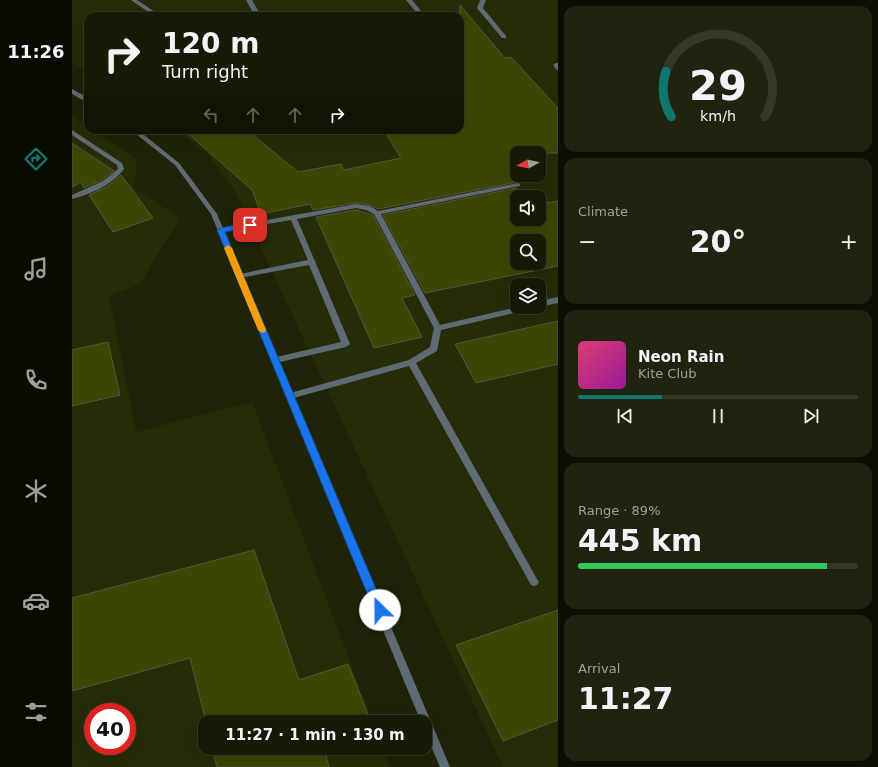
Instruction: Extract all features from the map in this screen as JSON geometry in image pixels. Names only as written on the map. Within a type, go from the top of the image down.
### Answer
[{"type":"street","points":[[134,0],[152,12]]},
{"type":"street","points":[[249,0],[256,12]]},
{"type":"street","points":[[409,0],[418,11]]},
{"type":"street","points":[[483,0],[480,8],[504,37]]},
{"type":"street","points":[[72,91],[84,98]]},
{"type":"street","points":[[72,132],[120,164],[121,169],[116,176],[106,183],[72,197]]},
{"type":"street","points":[[139,134],[177,164],[214,214],[445,767]]},
{"type":"street","points":[[377,213],[518,185]]},
{"type":"street","points":[[221,230],[356,206],[368,208],[377,213],[438,328],[434,349],[411,362],[290,396]]},
{"type":"street","points":[[275,360],[346,344],[294,217]]},
{"type":"street","points":[[240,276],[312,262]]},
{"type":"street","points":[[546,303],[558,300]]},
{"type":"street","points":[[438,328],[510,311]]},
{"type":"street","points":[[411,362],[534,582]]},
{"type":"shaded area","points":[[72,0],[558,0],[558,767],[503,767],[234,190],[206,152],[180,134],[464,134],[464,12],[84,12],[84,70],[72,62]]},
{"type":"shaded area","points":[[72,117],[84,124],[84,134],[98,134],[137,160],[134,188],[180,218],[140,284],[109,296],[136,432],[252,402],[370,715],[198,715],[198,755],[386,755],[390,767],[72,767]]},
{"type":"building","points":[[460,5],[505,58],[511,57],[558,108],[558,153],[546,153],[546,146],[510,146],[510,182],[517,182],[378,209],[370,205],[356,203],[313,210],[310,204],[261,214],[252,190],[189,134],[252,134],[298,172],[341,164],[344,170],[401,158],[386,134],[464,134],[464,12],[460,12]]},
{"type":"building","points":[[72,143],[114,171],[102,180],[84,188],[81,182],[72,187]]},
{"type":"building","points":[[121,175],[153,218],[113,232],[89,195],[108,186]]},
{"type":"building","points":[[517,188],[517,190],[510,190],[510,226],[546,226],[546,203],[558,201],[558,266],[546,268],[546,234],[510,234],[510,270],[538,270],[425,293],[383,215]]},
{"type":"building","points":[[356,210],[373,215],[415,295],[402,298],[422,337],[374,348],[316,217]]},
{"type":"building","points":[[558,321],[558,364],[476,383],[455,344]]},
{"type":"building","points":[[108,342],[120,395],[72,406],[72,350]]},
{"type":"building","points":[[254,550],[299,680],[348,664],[368,715],[204,715],[190,658],[72,691],[72,598]]},
{"type":"building","points":[[558,610],[558,720],[503,741],[456,645]]},
{"type":"building","points":[[214,755],[326,755],[329,767],[217,767]]},
{"type":"slow traffic","points":[[228,248],[262,330]]},
{"type":"route","points":[[250,225],[221,230],[380,610]]}]
